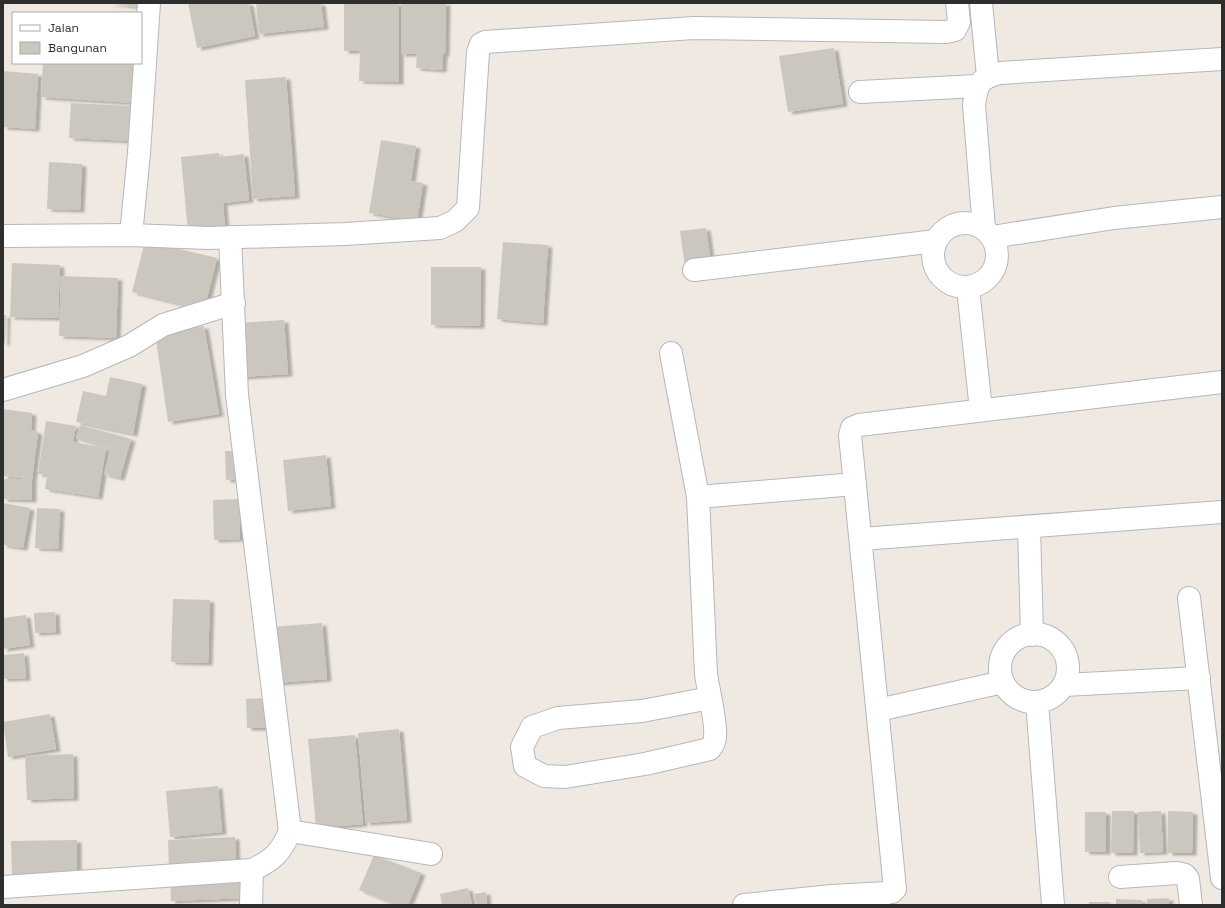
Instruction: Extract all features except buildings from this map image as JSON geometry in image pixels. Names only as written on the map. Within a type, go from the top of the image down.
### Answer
[{"type":"street","points":[[131,235],[139,153],[149,3]]},
{"type":"street","points":[[3,236],[131,235],[230,237],[345,234],[440,228],[455,221],[468,208],[478,52],[480,44],[484,42],[694,28],[946,32],[955,30],[959,22],[958,3]]},
{"type":"street","points":[[981,3],[982,81],[974,105],[988,233]]},
{"type":"street","points":[[860,92],[982,81],[1000,73],[1222,58]]},
{"type":"street","points":[[988,233],[1222,207]]},
{"type":"street","points":[[963,223],[974,224],[988,233],[997,247],[998,258],[995,270],[988,279],[979,285],[968,288],[956,287],[946,282],[938,274],[933,264],[932,252],[936,241],[942,232],[952,226],[963,223]]},
{"type":"street","points":[[3,887],[252,870],[271,861],[284,846],[290,831],[237,395],[230,237]]},
{"type":"street","points":[[694,270],[936,241]]},
{"type":"street","points":[[968,288],[981,410]]},
{"type":"street","points":[[3,390],[83,366],[129,346],[163,325],[234,303]]},
{"type":"street","points":[[671,353],[698,497],[706,674],[710,698],[716,735],[710,748],[645,764],[565,777],[544,776],[525,766],[522,747],[532,727],[558,718],[642,711],[710,698]]},
{"type":"street","points":[[744,905],[833,900],[887,893],[892,892],[895,889],[850,435],[852,428],[859,425],[1222,382]]},
{"type":"street","points":[[698,497],[855,484]]},
{"type":"street","points":[[861,539],[1222,512]]},
{"type":"street","points":[[1028,527],[1032,635]]},
{"type":"street","points":[[1189,598],[1222,878]]},
{"type":"street","points":[[1032,635],[1044,636],[1055,642],[1063,650],[1068,661],[1068,673],[1064,685],[1053,697],[1037,702],[1023,701],[1011,693],[1003,682],[1000,672],[1001,661],[1005,651],[1012,642],[1022,637],[1032,635]]},
{"type":"street","points":[[1064,685],[1199,678]]},
{"type":"street","points":[[878,710],[1003,682]]},
{"type":"street","points":[[1037,702],[1053,905]]},
{"type":"street","points":[[290,831],[431,854]]},
{"type":"street","points":[[251,905],[252,870]]},
{"type":"street","points":[[1120,877],[1177,873],[1185,875],[1188,879],[1191,905]]}]
